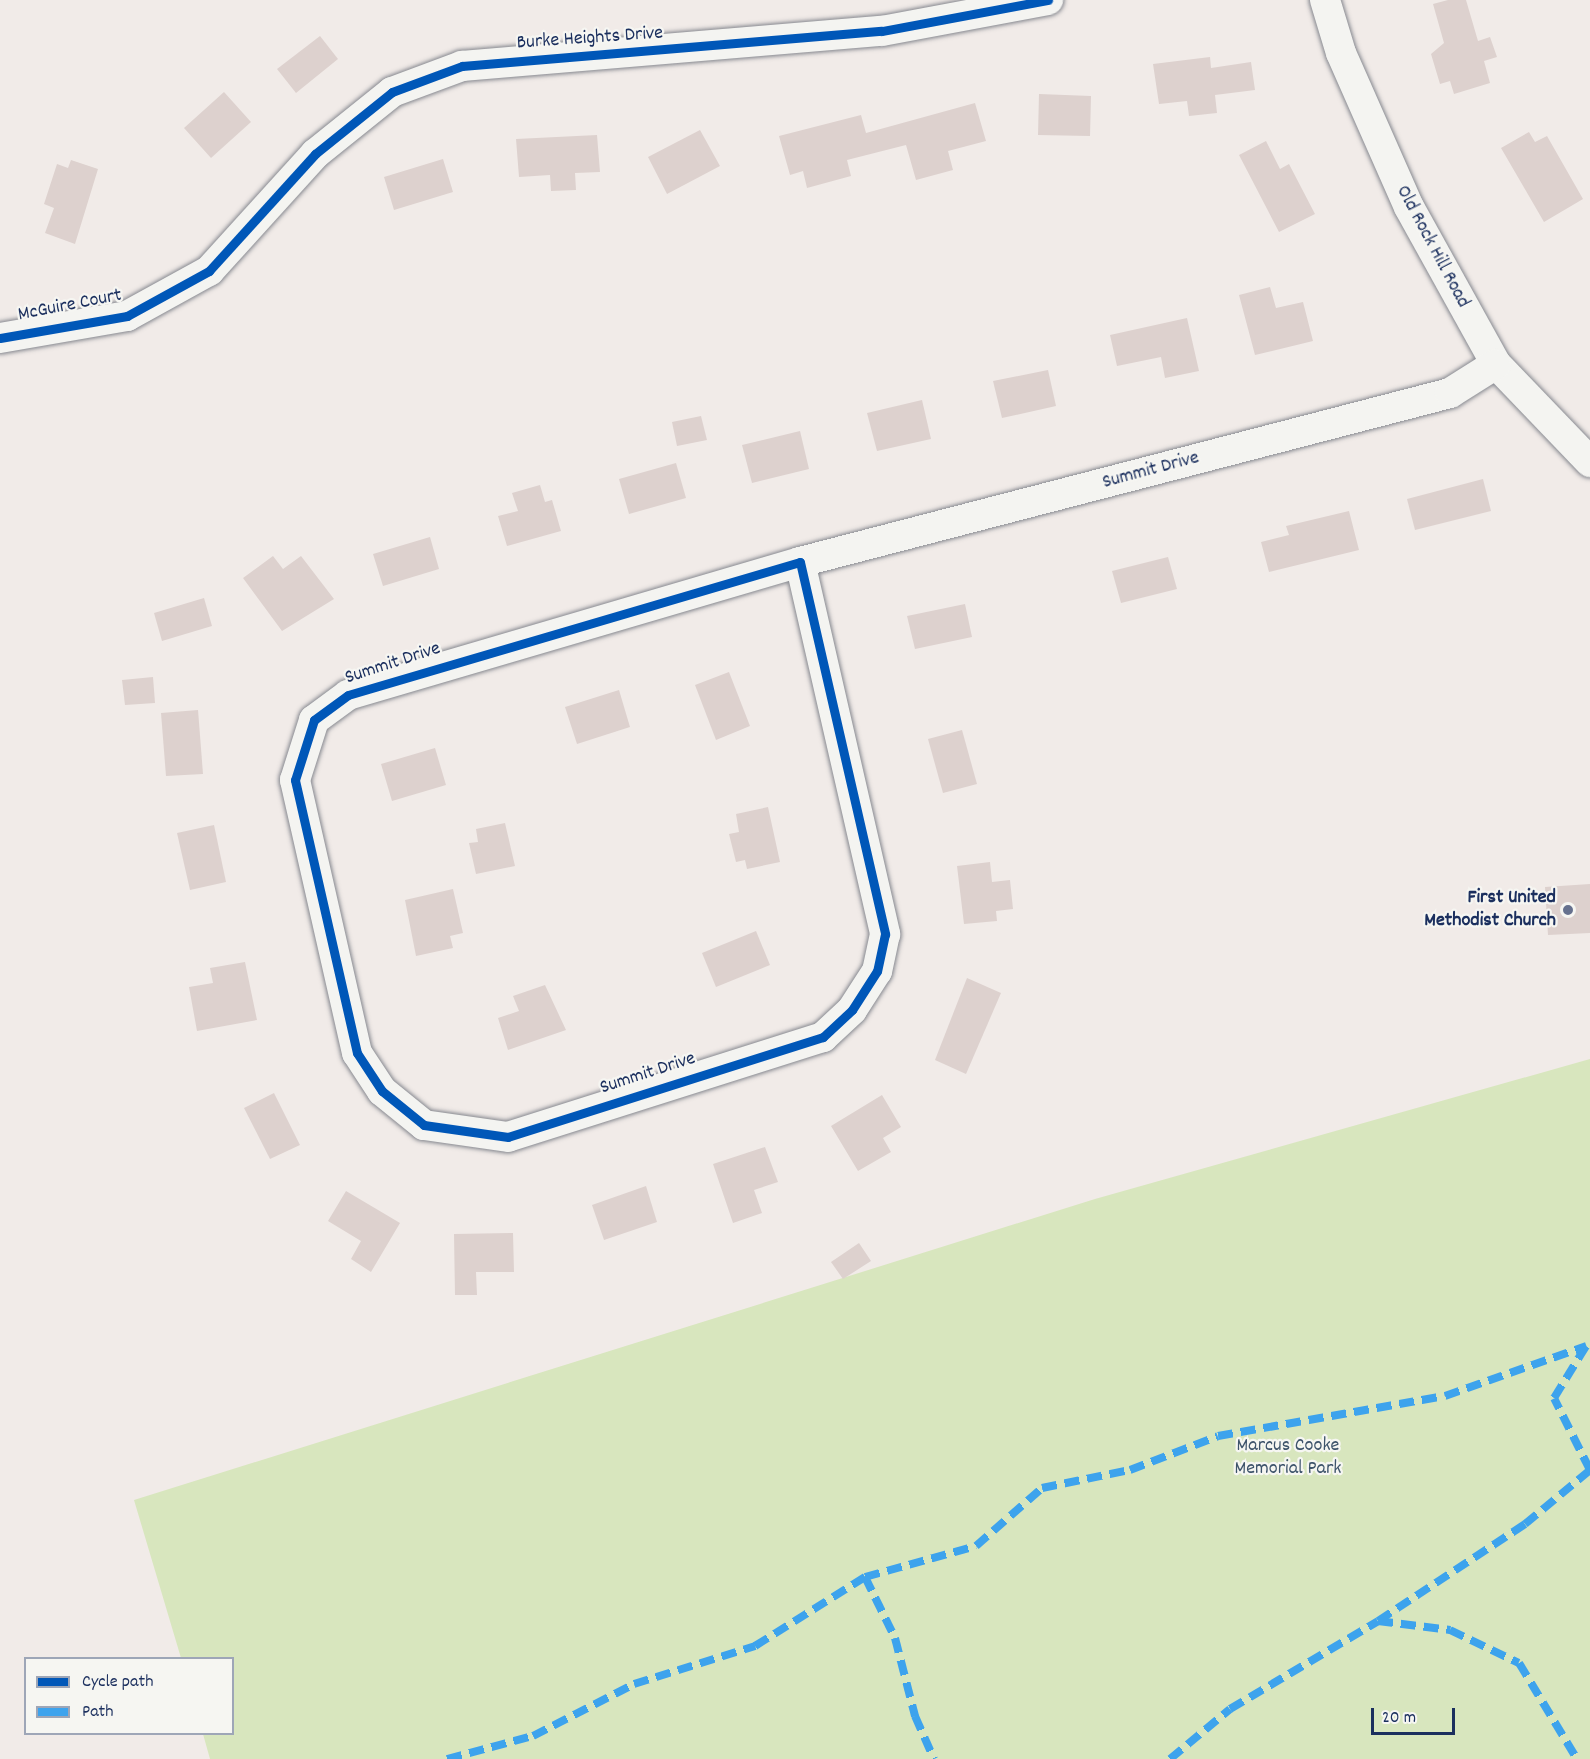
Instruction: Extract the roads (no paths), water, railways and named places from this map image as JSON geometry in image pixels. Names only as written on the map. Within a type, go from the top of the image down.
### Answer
[{"type":"street","name":"Burke Heights Drive","points":[[209,271],[315,154],[392,92],[462,66],[882,31],[1048,0]]},
{"type":"street","name":"Old Rock Hill Road","points":[[1325,0],[1341,53],[1409,207],[1496,364],[1590,462]]},
{"type":"street","name":"McGuire Court","points":[[0,338],[127,316],[209,271]]},
{"type":"street","name":"Summit Drive","points":[[800,562],[885,934],[877,971],[852,1010],[823,1037],[508,1137],[424,1125],[382,1091],[357,1053],[295,780],[314,720],[348,695],[800,562],[1450,393],[1496,364]]},
{"type":"place","name":"First United Methodist Church","points":[[1568,910]]},
{"type":"park label","name":"Marcus Cooke Memorial Park","points":[[1288,1458]]}]
